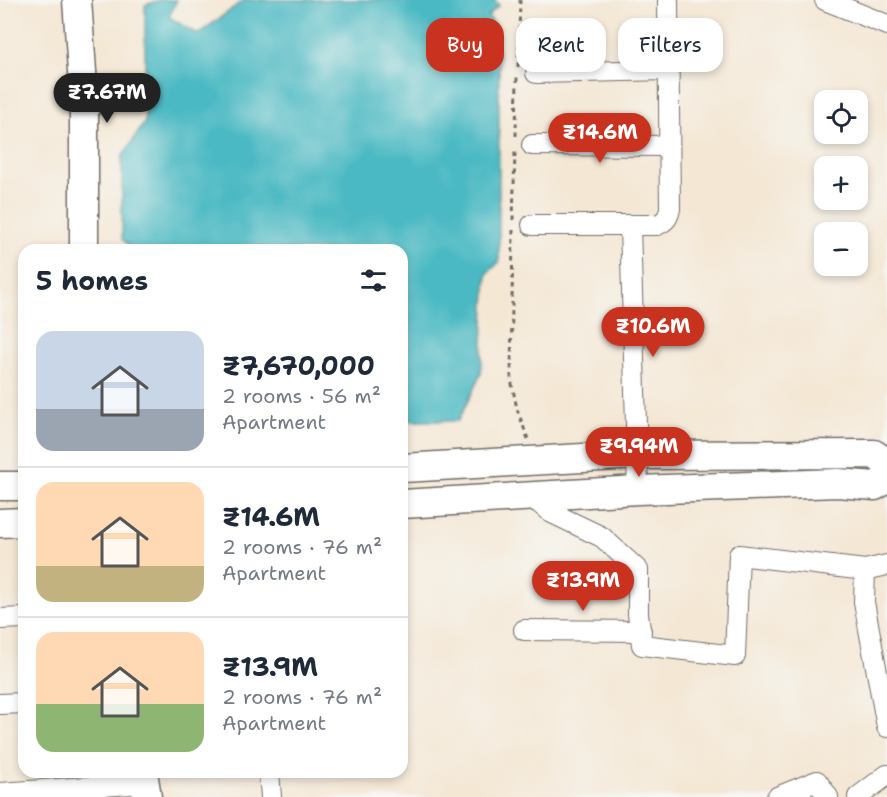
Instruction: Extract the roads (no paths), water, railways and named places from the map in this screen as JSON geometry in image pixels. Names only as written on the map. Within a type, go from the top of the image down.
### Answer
[{"type":"street","points":[[77,0],[84,100],[84,244]]},
{"type":"street","points":[[668,0],[668,18]]},
{"type":"street","points":[[825,0],[887,25]]},
{"type":"street","points":[[536,73],[618,71]]},
{"type":"street","points":[[532,225],[630,226],[657,225],[665,222],[670,209],[668,72]]},
{"type":"street","points":[[532,145],[669,146]]},
{"type":"street","points":[[630,226],[638,490]]},
{"type":"street","points":[[408,468],[637,455],[874,454],[887,463]]},
{"type":"street","points":[[408,504],[638,490],[838,483],[875,486],[887,480]]},
{"type":"street","points":[[0,486],[18,486]]},
{"type":"street","points":[[531,496],[550,512],[602,537],[638,570],[638,614],[642,645],[735,656],[739,555],[865,570],[887,565]]},
{"type":"street","points":[[0,523],[18,522]]},
{"type":"street","points":[[865,570],[864,602],[887,727]]},
{"type":"street","points":[[0,619],[18,618]]},
{"type":"street","points":[[524,630],[640,631]]},
{"type":"street","points":[[0,704],[18,703]]},
{"type":"street","points":[[858,797],[887,775]]},
{"type":"street","points":[[269,778],[271,797]]},
{"type":"street","points":[[777,797],[817,781],[828,797]]},
{"type":"street","points":[[0,793],[145,784]]},
{"type":"water","points":[[160,0],[177,0],[169,17],[198,34],[244,0],[494,0],[499,5],[488,16],[490,18],[426,18],[426,72],[499,72],[499,262],[487,274],[481,374],[458,421],[408,419],[408,244],[127,244],[122,239],[122,157],[145,122],[145,5]]}]
